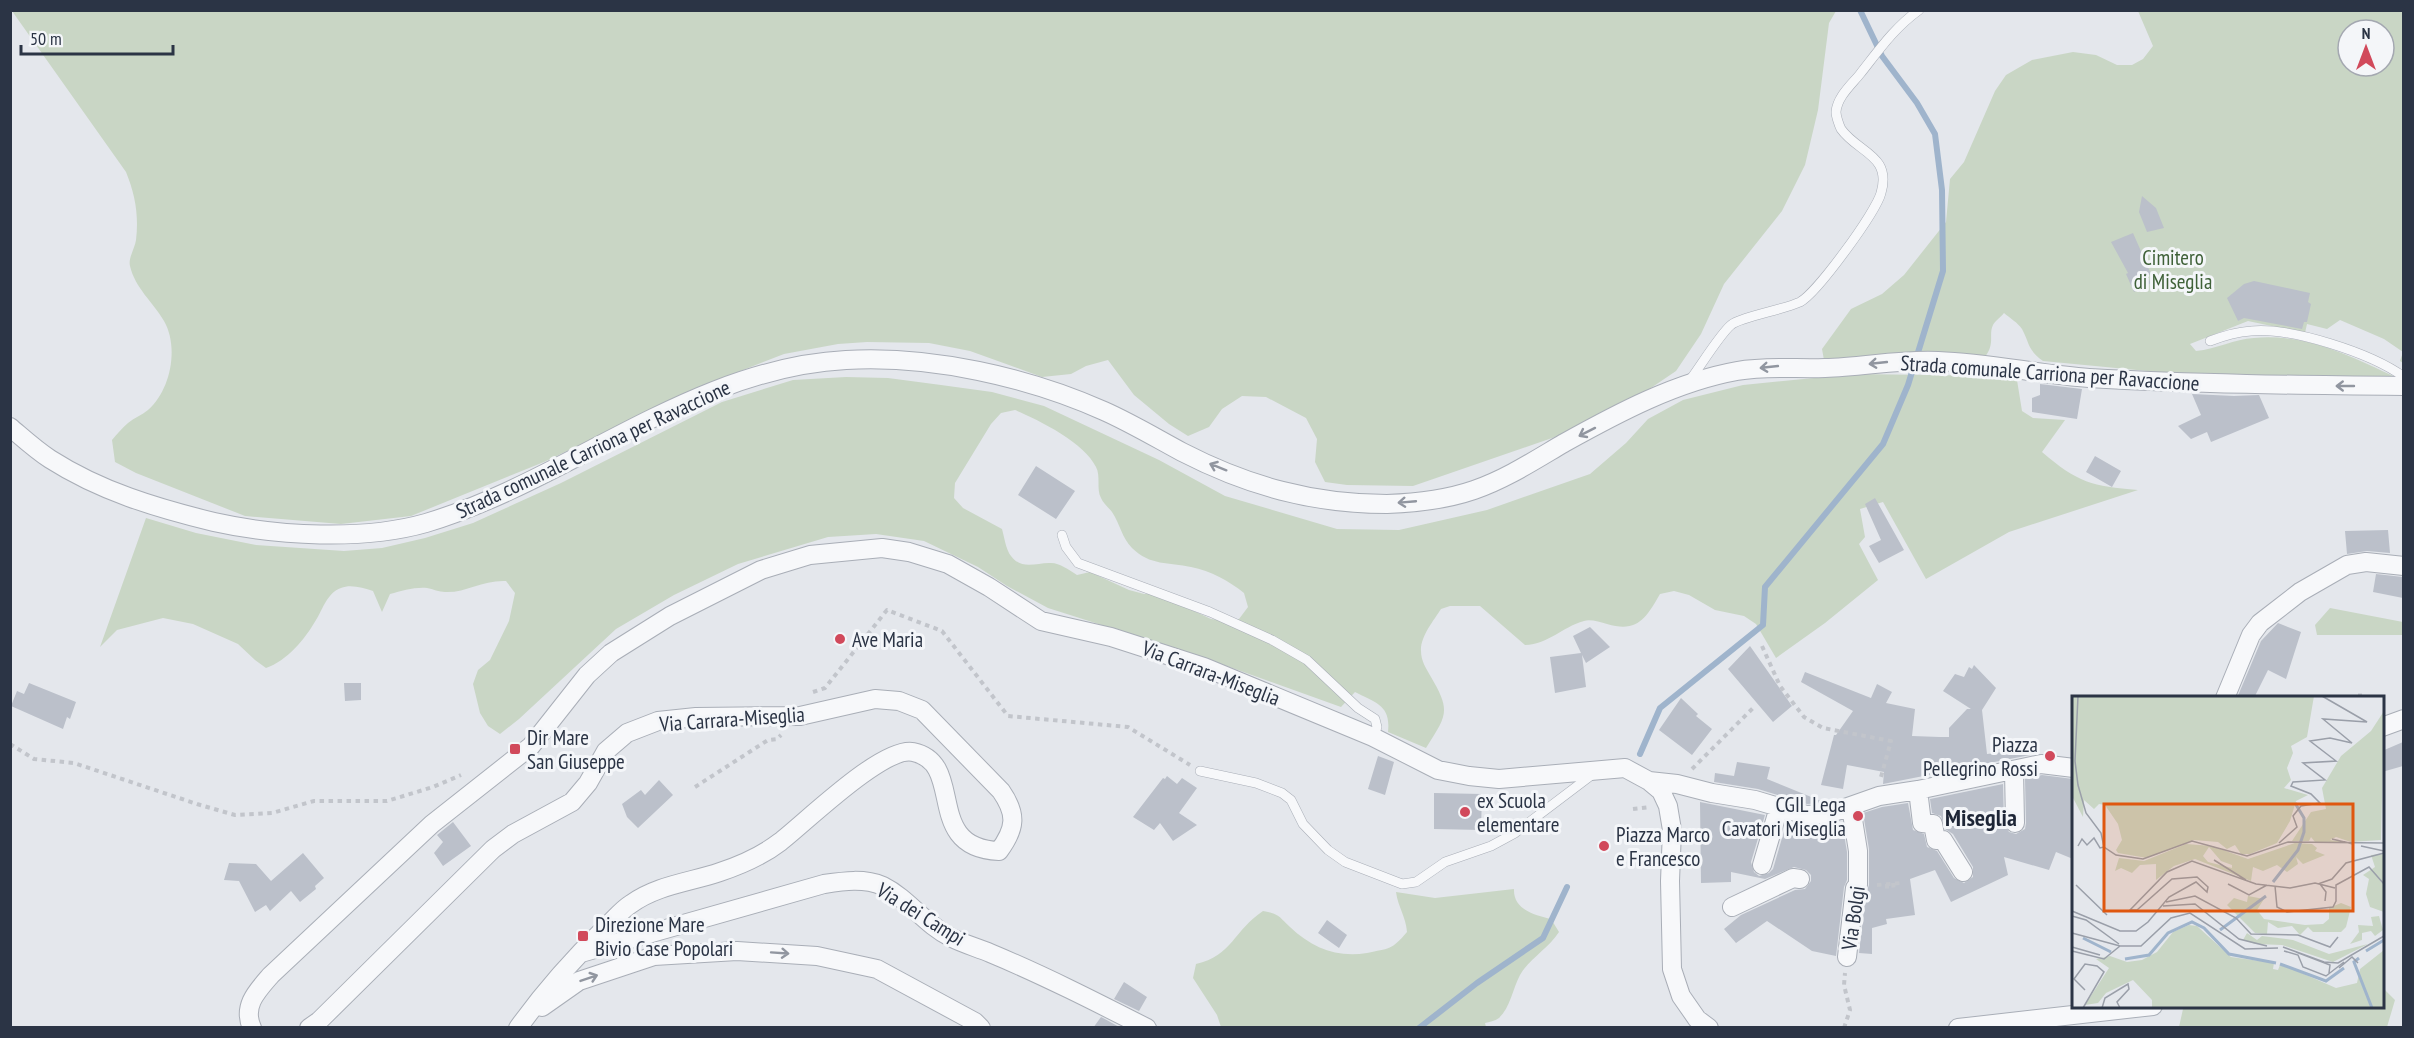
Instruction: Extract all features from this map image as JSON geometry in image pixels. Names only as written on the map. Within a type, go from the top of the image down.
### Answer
[{"type":"street","name":"Strada comunale Carriona per Ravaccione","points":[[10,428],[49,458],[113,493],[174,512],[250,530],[335,534],[378,533],[425,523],[472,506],[688,402],[733,384],[786,368],[825,361],[854,359],[916,362],[971,370],[1053,390],[1119,418],[1188,455],[1288,494],[1316,499],[1387,504],[1432,500],[1473,490],[1521,469],[1566,442],[1666,391],[1734,371],[1778,366],[1827,368],[1906,360],[1978,365],[2084,377],[2190,383],[2403,386]]},
{"type":"street","name":"Via Carrara-Miseglia","points":[[252,1028],[248,1009],[253,994],[271,975],[432,824],[531,746],[587,675],[611,653],[670,616],[730,584],[761,570],[810,555],[882,548],[909,552],[948,564],[989,587],[1041,621],[1111,637],[1204,666],[1373,736],[1438,770],[1469,776],[1499,779],[1602,768],[1625,768],[1655,786],[1677,784],[1755,800],[1806,815],[1828,814],[1879,796],[2018,769]]},
{"type":"street","points":[[2226,696],[2251,635],[2260,623],[2300,592],[2347,565],[2366,562],[2403,566]]},
{"type":"street","name":"Via Carrara-Miseglia","points":[[309,1028],[319,1021],[493,849],[513,834],[572,802],[588,783],[606,751],[627,733],[658,721],[696,717],[800,716],[875,699],[899,701],[921,710],[1001,791],[1008,802],[1013,816],[1011,835],[999,851],[982,850],[967,843],[955,829],[942,779],[935,768],[921,754],[902,752],[893,755],[848,785],[779,843],[754,858],[721,872],[660,889],[630,904],[579,953],[517,1025]]},
{"type":"street","points":[[2384,727],[2403,719]]},
{"type":"street","points":[[2015,823],[2018,769],[2041,765],[2072,768]]},
{"type":"street","points":[[1655,786],[1668,806],[1672,831],[1670,881],[1672,969],[1681,996],[1697,1019],[1708,1028]]},
{"type":"street","points":[[1918,790],[1922,823],[1933,824],[1936,840],[1943,840],[1963,872]]},
{"type":"street","points":[[1762,865],[1779,807]]},
{"type":"street","name":"Via Bolgi","points":[[1847,957],[1851,906],[1855,888],[1858,885],[1858,851],[1851,807]]},
{"type":"street","points":[[1732,907],[1793,878],[1800,879]]},
{"type":"street","name":"Via dei Campi","points":[[579,953],[824,884],[850,880],[883,886],[905,901],[921,918],[951,938],[991,953],[1147,1028]]},
{"type":"street","points":[[517,1025],[579,981],[654,956],[737,951],[817,956],[877,969],[975,1022],[981,1028]]},
{"type":"street","points":[[1958,1028],[2135,1008]]},
{"type":"lane","points":[[1687,385],[1732,324],[1782,310],[1802,301],[1818,285],[1867,219],[1881,194],[1883,175],[1879,161],[1841,129],[1836,111],[1843,95],[1883,42],[1906,19],[1919,10]]},
{"type":"lane","points":[[2210,341],[2228,334],[2252,330],[2310,339],[2338,345],[2403,377]]},
{"type":"lane","points":[[1062,535],[1066,547],[1078,563],[1210,612],[1272,640],[1307,660],[1358,708],[1375,719],[1377,727],[1373,736]]},
{"type":"lane","points":[[1200,771],[1256,783],[1282,793],[1291,800],[1303,824],[1328,850],[1344,862],[1374,872],[1393,882],[1409,884],[1416,882],[1445,862],[1491,846],[1515,833],[1602,768]]},
{"type":"path","points":[[808,697],[813,692],[825,688],[886,610],[942,631],[1008,716],[1128,728],[1200,771]]},
{"type":"path","points":[[1762,646],[1780,686],[1804,717],[1823,728],[1891,741],[1878,788],[1879,796]]},
{"type":"path","points":[[1692,770],[1753,708]]},
{"type":"path","points":[[695,787],[768,740],[777,739],[800,716]]},
{"type":"path","points":[[10,744],[34,759],[74,763],[235,815],[272,813],[314,801],[387,801],[434,787],[464,774]]},
{"type":"path","points":[[1893,883],[1894,892]]},
{"type":"path","points":[[1858,885],[1902,883]]},
{"type":"path","points":[[1887,884],[1887,892]]},
{"type":"path","name":"Via Bolgi","points":[[1844,1028],[1850,1010],[1844,985],[1847,957]]},
{"type":"green space","points":[[12,11],[1836,11],[1829,23],[1818,110],[1805,165],[1782,211],[1724,284],[1701,334],[1676,371],[1642,394],[1578,429],[1413,486],[1347,485],[1325,482],[1315,462],[1317,439],[1306,418],[1266,397],[1242,396],[1222,409],[1209,427],[1188,436],[1169,424],[1134,395],[1108,360],[1086,366],[1071,374],[1042,377],[970,351],[929,343],[867,342],[838,344],[784,354],[710,383],[544,462],[411,516],[341,524],[245,516],[136,473],[115,462],[112,440],[130,421],[148,410],[156,401],[167,380],[172,355],[169,331],[132,274],[130,260],[136,240],[137,213],[126,172]]},
{"type":"green space","name":"Cimitero di Miseglia","points":[[2138,11],[2403,11],[2403,352],[2384,339],[2340,320],[2327,329],[2307,324],[2305,333],[2248,321],[2190,344],[2196,351],[2247,339],[2273,337],[2291,339],[2327,348],[2395,377],[2168,373],[2043,361],[2031,350],[2020,327],[2004,313],[1993,325],[1990,348],[1984,358],[1824,360],[1822,349],[1851,309],[1882,294],[1904,275],[1946,222],[1950,179],[1964,162],[1995,91],[2006,75],[2032,60],[2073,52],[2096,55],[2117,65],[2132,65],[2143,59],[2153,46]]},
{"type":"green space","points":[[1855,374],[2002,376],[2017,380],[2022,411],[2033,418],[2065,420],[2042,452],[2076,477],[2086,481],[2109,487],[2138,490],[2009,532],[1926,579],[1883,502],[1860,509],[1865,537],[1859,544],[1878,580],[1825,623],[1776,658],[1756,624],[1744,616],[1715,610],[1689,595],[1674,591],[1660,594],[1645,616],[1634,625],[1618,626],[1586,620],[1541,642],[1525,645],[1480,606],[1450,606],[1441,609],[1428,629],[1421,646],[1423,661],[1444,706],[1442,720],[1426,748],[1388,732],[1387,716],[1384,710],[1375,702],[1355,692],[1341,707],[1196,655],[1048,608],[978,567],[924,541],[876,534],[828,537],[738,564],[674,595],[616,629],[500,734],[488,726],[480,713],[473,684],[478,670],[490,660],[509,621],[515,593],[506,581],[489,582],[453,592],[422,588],[390,594],[382,612],[373,591],[353,586],[341,588],[329,597],[301,642],[281,660],[266,668],[238,644],[193,624],[163,618],[117,630],[100,647],[146,518],[196,533],[256,545],[344,551],[382,548],[473,523],[561,483],[722,402],[793,380],[846,377],[888,378],[992,392],[1044,406],[1159,460],[1225,496],[1337,529],[1399,530],[1487,510],[1590,474],[1626,443],[1648,419],[1683,400],[1743,385]],"holes":[[[1015,410],[1060,433],[1090,458],[1098,474],[1101,498],[1112,512],[1126,540],[1139,554],[1153,561],[1183,565],[1213,574],[1244,593],[1248,607],[1239,619],[1225,621],[1211,619],[1158,594],[1144,594],[1129,590],[1090,572],[1077,575],[1054,563],[1025,565],[1015,561],[1008,550],[1002,529],[963,508],[954,498],[955,483],[991,424],[1001,413]]]},
{"type":"green space","points":[[2330,608],[2403,622],[2403,635],[2317,635],[2315,625]]},
{"type":"green space","points":[[1514,889],[1517,902],[1521,907],[1551,919],[1559,932],[1524,969],[1503,1014],[1485,1023],[1486,1027],[1221,1027],[1217,1015],[1193,978],[1196,964],[1218,955],[1253,918],[1263,911],[1279,916],[1298,934],[1316,946],[1335,953],[1356,954],[1389,948],[1407,932],[1396,892],[1435,898]]},
{"type":"green space","points":[[2384,989],[2395,1000],[2387,1027],[2179,1027],[2183,1009],[2384,1008]]},
{"type":"building","points":[[2142,196],[2156,208],[2164,228],[2147,232],[2139,212]]},
{"type":"building","points":[[2133,233],[2151,274],[2147,276],[2151,283],[2134,292],[2126,274],[2128,273],[2111,242]]},
{"type":"building","points":[[2254,281],[2310,293],[2308,302],[2311,304],[2307,322],[2304,322],[2302,329],[2244,318],[2238,321],[2227,298],[2244,284]]},
{"type":"building","points":[[2040,384],[2082,389],[2077,419],[2032,412],[2032,398],[2040,395]]},
{"type":"building","points":[[2192,394],[2259,395],[2269,418],[2211,442],[2207,432],[2191,439],[2178,426],[2201,415]]},
{"type":"building","points":[[2095,456],[2121,471],[2112,487],[2086,472]]},
{"type":"building","points":[[1036,466],[1075,491],[1056,519],[1018,495]]},
{"type":"building","points":[[1875,498],[1904,550],[1879,563],[1869,546],[1881,540],[1865,504]]},
{"type":"building","points":[[2388,530],[2390,553],[2367,551],[2347,554],[2345,531]]},
{"type":"building","points":[[2376,574],[2403,577],[2403,598],[2373,592]]},
{"type":"building","points":[[2278,623],[2301,632],[2286,679],[2268,670],[2255,696],[2238,696],[2261,641]]},
{"type":"building","points":[[1590,627],[1610,647],[1586,663],[1582,655],[1586,687],[1555,693],[1550,657],[1581,653],[1573,636]]},
{"type":"building","points":[[1750,646],[1792,706],[1773,722],[1728,669]]},
{"type":"building","points":[[1974,665],[1996,688],[1982,710],[1987,754],[2029,749],[2030,755],[1883,784],[1884,772],[1847,765],[1843,789],[1821,785],[1834,735],[1853,711],[1801,682],[1805,672],[1871,698],[1877,684],[1892,692],[1886,703],[1915,709],[1912,736],[1949,737],[1949,728],[1967,709],[1971,709],[1943,691],[1955,674],[1964,677],[1969,667],[1972,669]]},
{"type":"building","points":[[29,683],[76,702],[70,719],[67,717],[63,729],[11,706],[17,691],[24,694]]},
{"type":"building","points":[[344,683],[361,683],[361,700],[345,701]]},
{"type":"building","points":[[1681,698],[1698,714],[1696,716],[1712,729],[1692,755],[1659,730]]},
{"type":"building","points":[[2403,742],[2403,766],[2384,771],[2384,750]]},
{"type":"building","points":[[1378,756],[1394,762],[1385,795],[1368,789]]},
{"type":"building","points":[[1737,762],[1770,767],[1767,779],[1826,803],[1807,804],[1758,789],[1714,782],[1715,773],[1734,776]]},
{"type":"building","points":[[2042,775],[2072,779],[2072,859],[2056,852],[2049,870],[2004,857],[2008,875],[1951,902],[1935,870],[1910,879],[1915,915],[1886,919],[1887,924],[1872,928],[1872,954],[1859,953],[1866,893],[1869,885],[1869,849],[1863,813],[1908,803],[1913,830],[1924,834],[1927,847],[1937,851],[1954,878],[1964,883],[1973,877],[1973,867],[1953,834],[1945,829],[1941,816],[1932,813],[1930,799],[2003,784],[2004,824],[2009,832],[2016,834],[2025,829],[2026,823],[2025,779]]},
{"type":"building","points":[[1167,776],[1177,784],[1182,778],[1197,788],[1179,813],[1197,825],[1173,841],[1160,823],[1154,830],[1133,817],[1163,778]]},
{"type":"building","points":[[659,780],[673,795],[638,828],[627,817],[622,804],[641,790],[645,795]]},
{"type":"building","name":"ex Scuola elementare","points":[[1434,793],[1482,794],[1481,830],[1434,829]]},
{"type":"building","points":[[1700,802],[1765,815],[1751,862],[1754,872],[1759,876],[1773,869],[1787,821],[1807,826],[1842,822],[1847,852],[1847,880],[1844,887],[1836,956],[1812,951],[1767,921],[1736,943],[1724,929],[1741,915],[1795,890],[1805,889],[1811,881],[1811,875],[1806,870],[1794,867],[1765,879],[1731,872],[1731,882],[1701,883]]},
{"type":"building","points":[[453,822],[471,846],[443,866],[434,853],[443,842],[437,835]]},
{"type":"building","points":[[303,853],[324,878],[315,886],[316,889],[300,902],[291,891],[270,911],[266,905],[255,912],[239,881],[224,880],[229,863],[256,864],[271,881]]},
{"type":"building","points":[[1327,920],[1347,935],[1339,948],[1318,933]]},
{"type":"building","points":[[1124,982],[1147,997],[1139,1011],[1114,999]]},
{"type":"building","points":[[1101,1017],[1103,1018],[1121,1028],[1093,1028]]},
{"type":"waterway","points":[[1640,754],[1660,708],[1763,625],[1765,587],[1883,444],[1908,385],[1943,271],[1942,190],[1935,134],[1917,103],[1882,56],[1860,10]]},
{"type":"waterway","points":[[1419,1028],[1477,983],[1543,938],[1567,887]]},
{"type":"place","name":"Ave Maria","points":[[840,639]]},
{"type":"place","name":"Dir Mare San Giuseppe","points":[[515,749]]},
{"type":"place","name":"Piazza Pellegrino Rossi","points":[[2050,756]]},
{"type":"place","name":"ex Scuola elementare","points":[[1465,812]]},
{"type":"place","name":"CGIL Lega Cavatori Miseglia","points":[[1858,816]]},
{"type":"place","name":"Piazza Marco e Francesco","points":[[1604,846]]},
{"type":"place","name":"Direzione Mare Bivio Case Popolari","points":[[583,936]]},
{"type":"district","name":"Miseglia","points":[[1981,817]]}]
